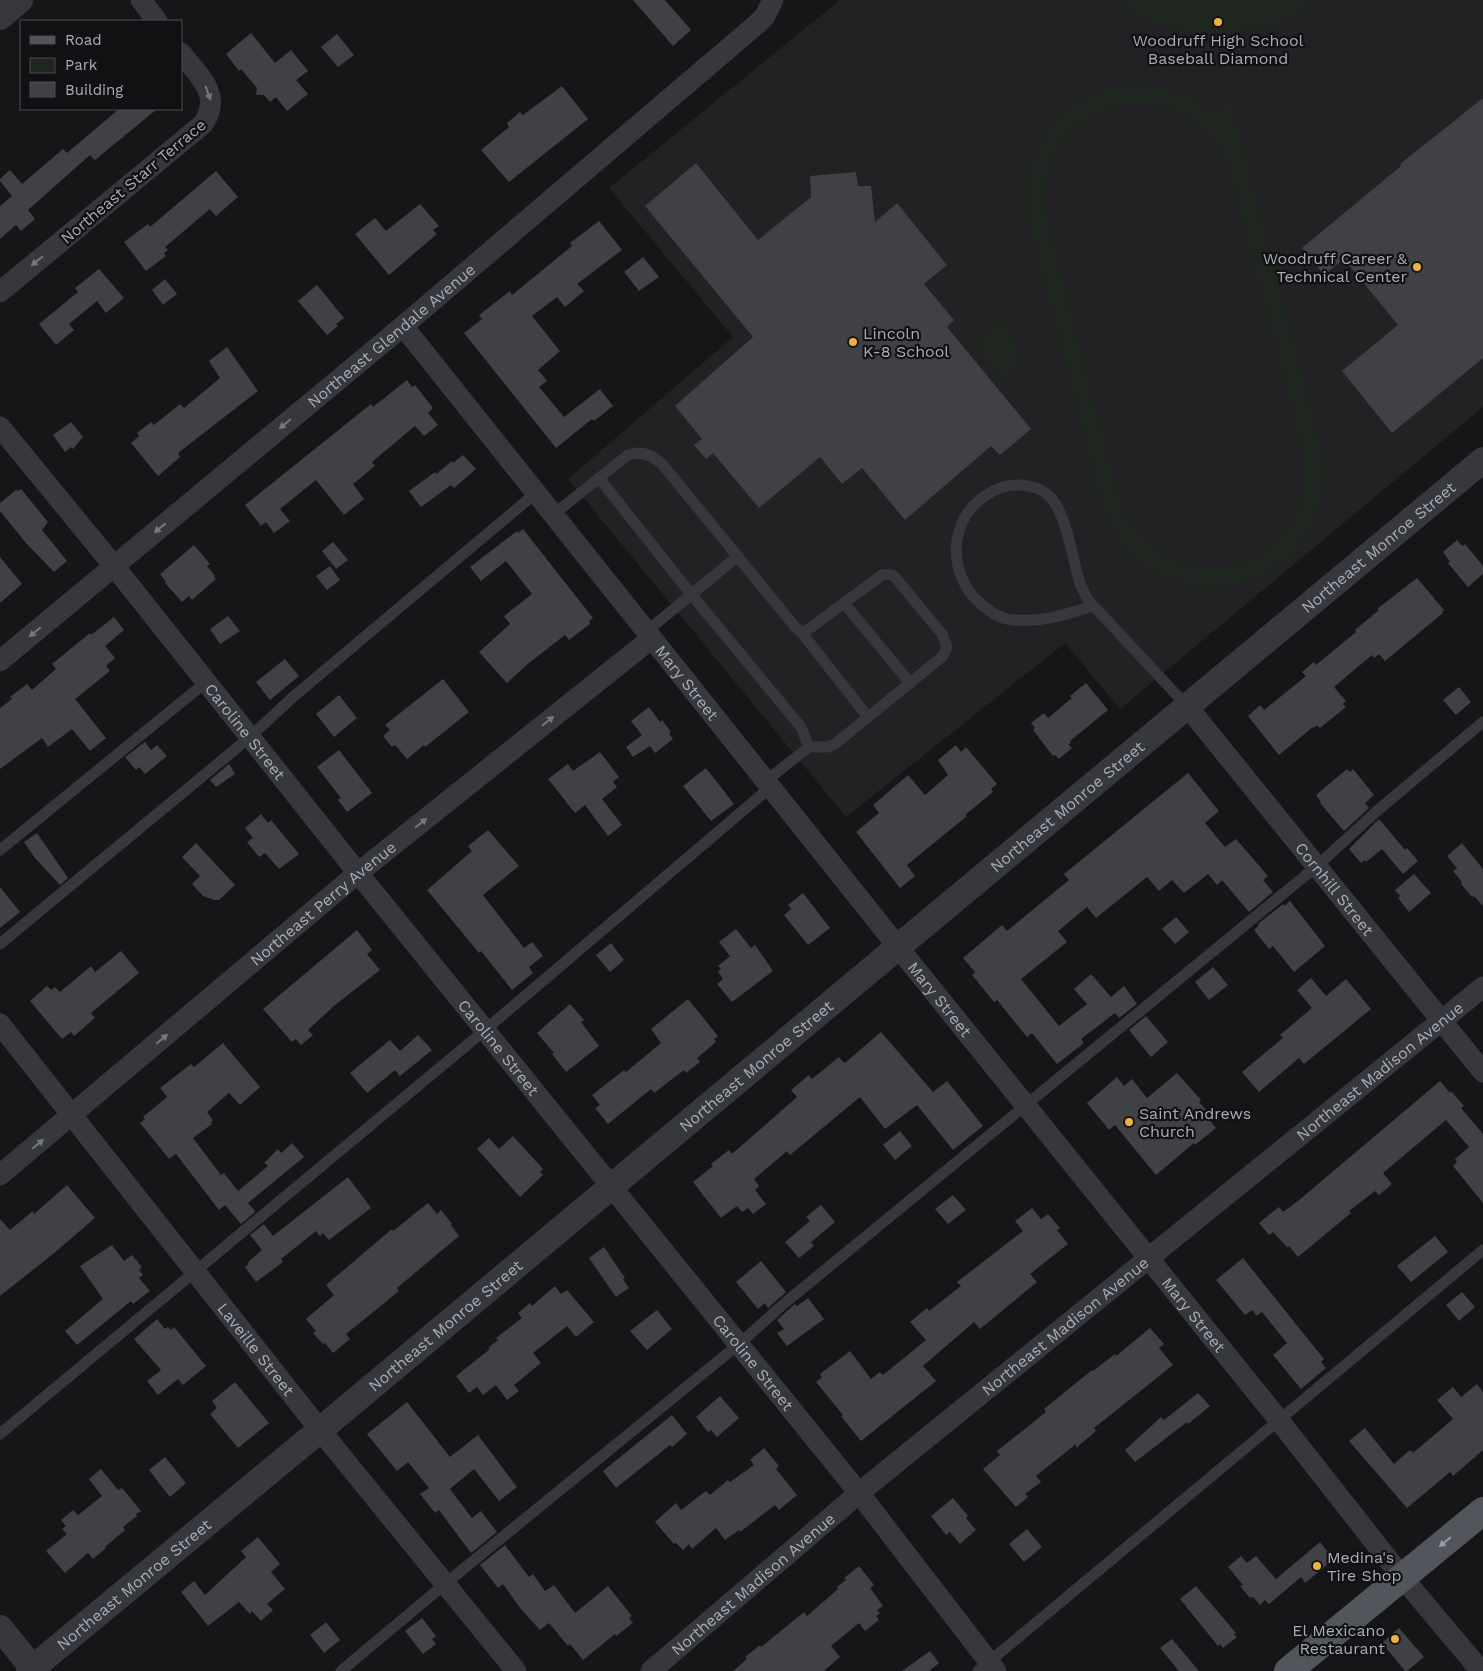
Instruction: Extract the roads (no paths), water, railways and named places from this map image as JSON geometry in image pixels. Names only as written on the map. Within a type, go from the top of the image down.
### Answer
[{"type":"main road","points":[[1288,1671],[1483,1511]]},
{"type":"street","points":[[0,17],[20,0]]},
{"type":"street","points":[[141,0],[156,20]]},
{"type":"street","name":"Northeast Glendale Avenue","points":[[0,661],[403,326],[757,24],[765,16],[773,0]]},
{"type":"street","name":"Northeast Starr Terrace","points":[[0,292],[203,124],[209,115],[212,104],[209,90],[182,54]]},
{"type":"street","name":"Mary Street","points":[[403,326],[898,947],[1278,1419],[1402,1577],[1481,1671]]},
{"type":"street","name":"Caroline Street","points":[[0,427],[114,566],[358,873],[859,1493],[987,1668]]},
{"type":"street","name":"Northeast Monroe Street","points":[[32,1670],[1187,706],[1481,466]]},
{"type":"street","name":"Northeast Perry Avenue","points":[[0,1175],[358,873],[650,634]]},
{"type":"street","name":"Cornhill Street","points":[[1187,706],[1483,1072]]},
{"type":"street","name":"Northeast Madison Avenue","points":[[651,1671],[859,1493],[1149,1260],[1483,987]]},
{"type":"street","name":"Laveille Street","points":[[0,1024],[320,1430],[516,1671]]},
{"type":"street","points":[[0,1628],[32,1670]]},
{"type":"lane","points":[[554,514],[628,455],[641,453],[656,458],[801,632],[868,717]]},
{"type":"lane","points":[[599,478],[801,727],[809,747]]},
{"type":"lane","points":[[1093,606],[1065,615],[1033,620],[1005,618],[990,612],[974,598],[959,572],[957,546],[959,532],[963,520],[972,506],[998,488],[1013,485],[1036,487],[1044,491],[1059,509],[1080,582],[1089,601],[1187,706]]},
{"type":"lane","points":[[0,944],[250,737],[293,697],[537,492]]},
{"type":"lane","points":[[650,634],[692,594],[738,556]]},
{"type":"lane","points":[[0,1434],[485,1030],[809,747],[835,744],[943,656],[946,651],[946,641],[936,626],[892,574],[882,575],[809,629],[801,632]]},
{"type":"lane","points":[[844,604],[910,683]]},
{"type":"lane","points":[[0,850],[206,682]]},
{"type":"lane","points":[[341,1671],[739,1344],[786,1302],[1317,866],[1378,810],[1483,722]]},
{"type":"lane","points":[[987,1668],[1278,1419],[1483,1250]]},
{"type":"place","name":"Woodruff High School Baseball Diamond","points":[[1218,22]]},
{"type":"place","name":"Woodruff Career & Technical Center","points":[[1417,267]]},
{"type":"place","name":"Lincoln K-8 School","points":[[853,342]]},
{"type":"place","name":"Saint Andrews Church","points":[[1129,1122]]},
{"type":"place","name":"Medina's Tire Shop","points":[[1317,1566]]},
{"type":"place","name":"El Mexicano Restaurant","points":[[1395,1639]]}]
